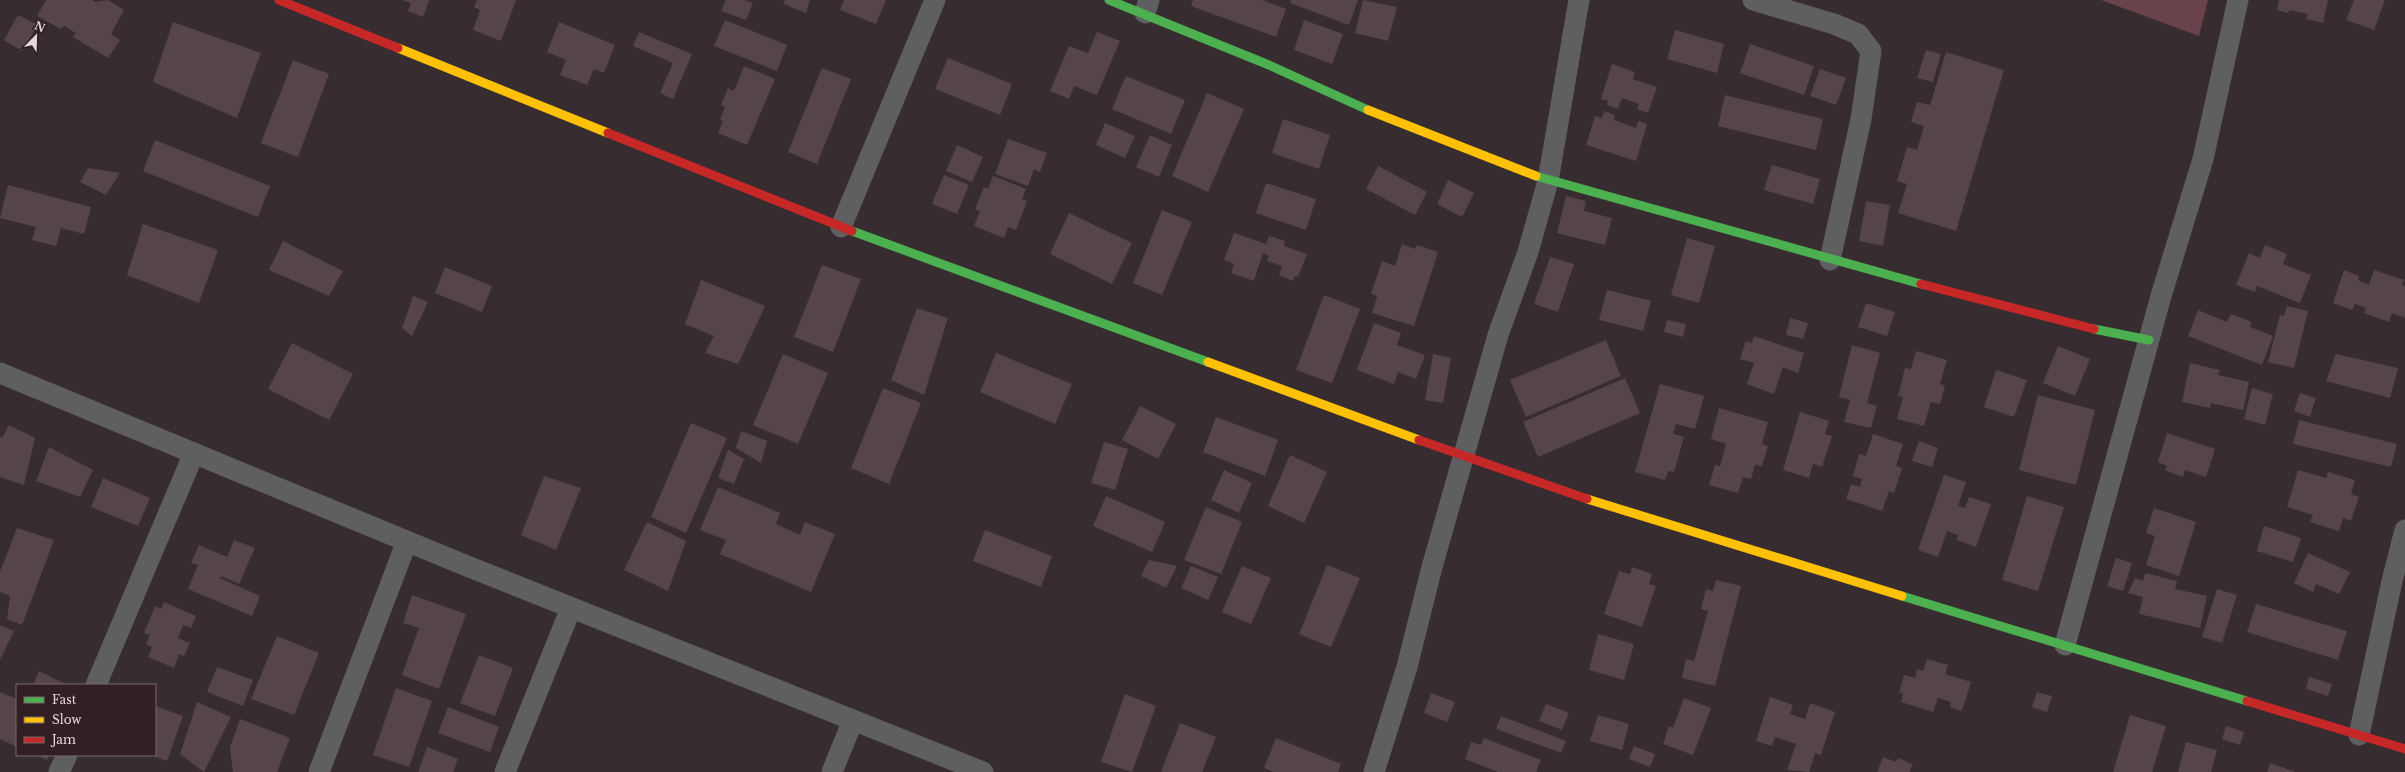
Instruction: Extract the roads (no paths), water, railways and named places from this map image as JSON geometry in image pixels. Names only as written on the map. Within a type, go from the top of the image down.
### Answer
[{"type":"street","points":[[279,0],[841,227],[1462,456],[1601,504],[2405,749]]},
{"type":"street","points":[[841,227],[935,0]]},
{"type":"street","points":[[1109,0],[1147,7],[1268,65],[1384,118],[1548,181],[1830,260],[2074,325],[2149,340]]},
{"type":"street","points":[[1374,772],[1407,666],[1462,456],[1498,335],[1528,252],[1548,181],[1579,0]]},
{"type":"street","points":[[1752,0],[1834,24],[1858,34],[1871,51],[1861,119],[1830,260]]},
{"type":"street","points":[[2064,645],[2149,340],[2203,159],[2238,0]]},
{"type":"street","points":[[0,373],[571,608],[983,772]]},
{"type":"street","points":[[96,684],[194,452]]},
{"type":"street","points":[[2359,735],[2392,581],[2405,530]]},
{"type":"street","points":[[319,772],[407,541]]},
{"type":"street","points":[[505,772],[571,608]]},
{"type":"street","points":[[832,772],[852,720]]},
{"type":"street","points":[[60,772],[67,756]]}]
